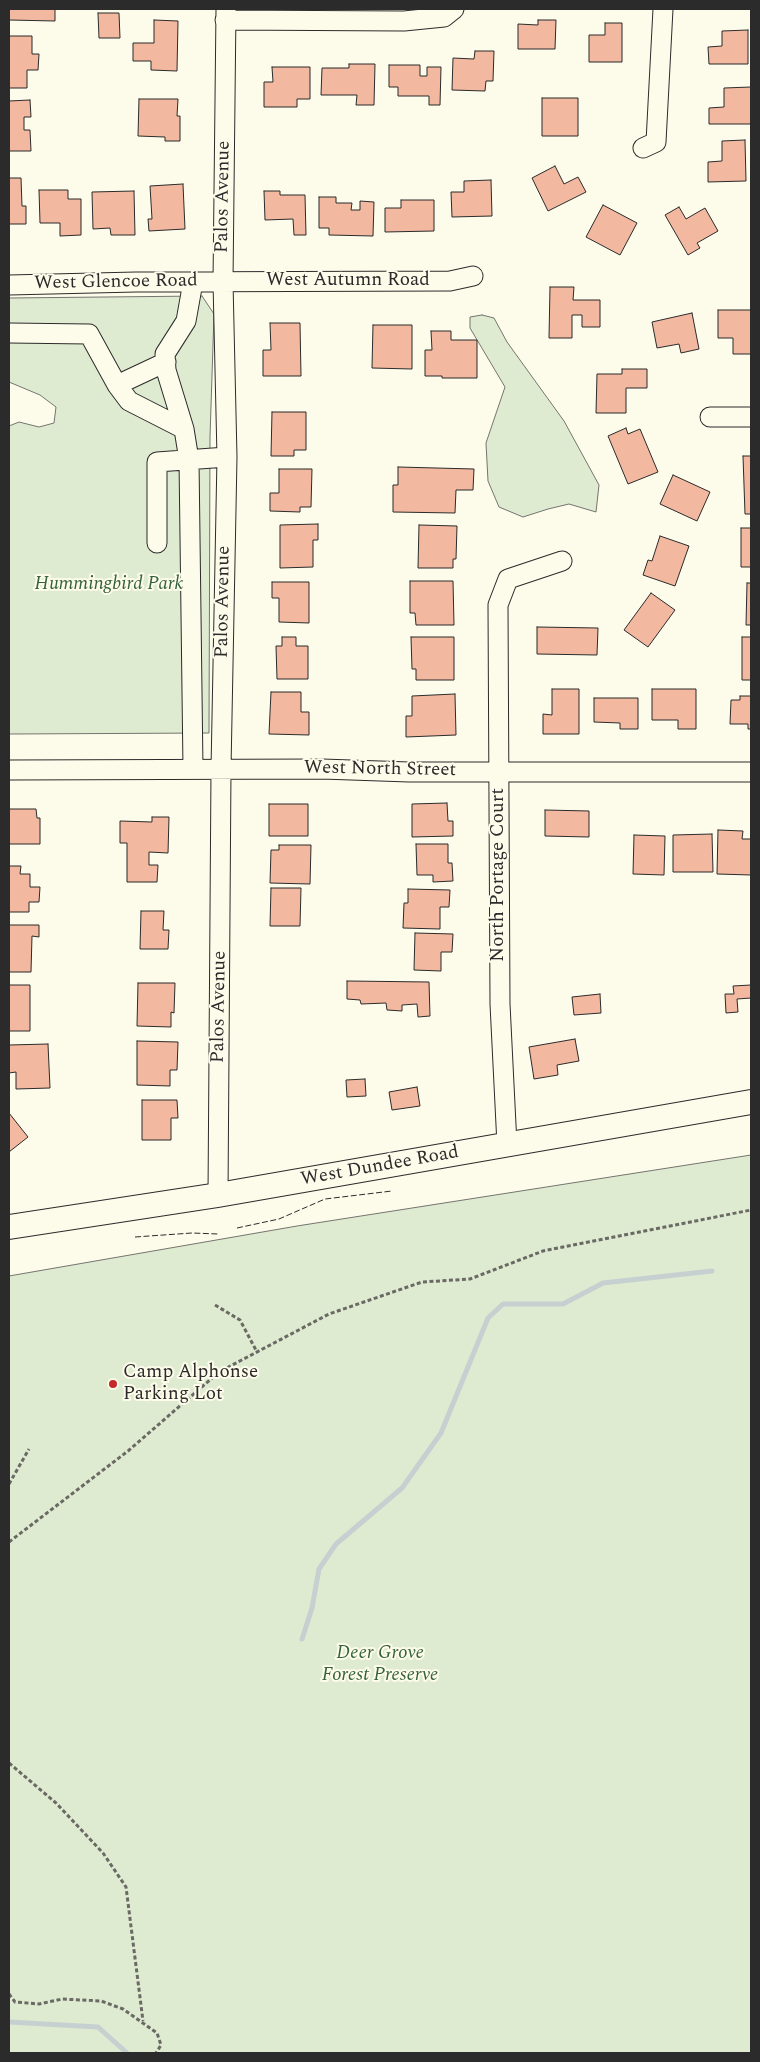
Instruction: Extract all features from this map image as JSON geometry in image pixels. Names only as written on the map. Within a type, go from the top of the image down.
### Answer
[{"type":"main road","name":"West Dundee Road","points":[[9,1228],[218,1195],[751,1102]]},
{"type":"street","points":[[226,15],[404,21],[444,17],[454,9]]},
{"type":"street","points":[[643,148],[656,142],[663,9]]},
{"type":"street","name":"Palos Avenue","points":[[218,1195],[222,881],[221,769],[227,457],[223,282],[226,15]]},
{"type":"street","name":"West Autumn Road","points":[[223,282],[450,281],[473,276]]},
{"type":"street","points":[[193,770],[189,460],[184,429],[166,370],[165,354],[186,321],[194,282]]},
{"type":"street","name":"West Glencoe Road","points":[[9,285],[223,282]]},
{"type":"street","points":[[9,333],[89,334],[117,385],[129,402],[184,429]]},
{"type":"street","points":[[117,385],[166,362]]},
{"type":"street","points":[[710,417],[751,417]]},
{"type":"street","points":[[157,543],[157,462],[227,457]]},
{"type":"street","name":"North Portage Court","points":[[507,1144],[500,1004],[498,605],[508,580],[562,561]]},
{"type":"street","name":"West North Street","points":[[9,770],[221,769],[751,772]]},
{"type":"path","points":[[9,1542],[128,1451],[219,1372],[329,1314],[422,1282],[470,1279],[543,1251],[751,1210]]},
{"type":"path","points":[[215,1305],[240,1320],[257,1352]]},
{"type":"path","points":[[9,1484],[29,1449]]},
{"type":"path","points":[[9,1763],[56,1803],[104,1853],[126,1887],[142,2021]]},
{"type":"path","points":[[9,1994],[16,2002],[23,2003],[39,2004],[62,1999],[101,2001],[124,2009],[157,2033],[161,2045],[156,2053]]},
{"type":"green space","name":"Hummingbird Park","points":[[202,296],[214,314],[210,437],[209,733],[9,734],[9,426],[19,422],[39,427],[54,423],[56,407],[40,395],[9,382],[9,298]]},
{"type":"green space","points":[[482,315],[494,318],[507,342],[564,421],[599,485],[596,512],[569,504],[523,517],[499,507],[488,481],[486,443],[505,387],[470,328],[470,317]]},
{"type":"green space","name":"Deer Grove Forest Preserve","points":[[751,1155],[751,2053],[9,2053],[9,1276],[297,1226]]},
{"type":"building","points":[[9,9],[55,9],[55,21],[9,20]]},
{"type":"building","points":[[98,13],[119,13],[120,38],[99,38]]},
{"type":"building","points":[[154,20],[178,21],[177,71],[151,70],[151,61],[133,61],[133,43],[154,43]]},
{"type":"building","points":[[538,20],[556,20],[555,49],[518,49],[518,24],[538,25]]},
{"type":"building","points":[[605,23],[622,23],[622,62],[589,62],[589,35],[605,35]]},
{"type":"building","points":[[748,30],[748,64],[709,64],[708,47],[722,46],[722,31]]},
{"type":"building","points":[[9,36],[32,36],[32,54],[39,54],[38,70],[27,70],[27,88],[9,88]]},
{"type":"building","points":[[475,51],[494,51],[493,81],[486,81],[485,91],[452,90],[453,58],[474,59]]},
{"type":"building","points":[[349,64],[375,64],[374,105],[356,105],[357,95],[321,95],[322,68],[349,68]]},
{"type":"building","points":[[389,65],[420,65],[420,76],[427,76],[427,67],[441,67],[440,105],[429,105],[429,96],[398,96],[398,87],[389,87]]},
{"type":"building","points":[[272,67],[310,67],[310,99],[297,99],[297,107],[264,107],[264,82],[273,82]]},
{"type":"building","points":[[751,87],[751,124],[709,124],[709,108],[724,107],[724,88]]},
{"type":"building","points":[[542,98],[578,98],[578,136],[542,136]]},
{"type":"building","points":[[139,99],[178,99],[177,116],[180,116],[180,141],[165,141],[165,137],[138,136]]},
{"type":"building","points":[[30,100],[31,117],[24,117],[24,130],[30,130],[31,151],[9,151],[9,101]]},
{"type":"building","points":[[745,140],[746,181],[708,182],[708,162],[722,161],[722,141]]},
{"type":"building","points":[[555,166],[564,184],[578,177],[586,192],[548,211],[532,178]]},
{"type":"building","points":[[9,178],[21,178],[22,206],[26,206],[26,224],[9,224]]},
{"type":"building","points":[[491,180],[492,216],[452,217],[451,192],[464,192],[464,181]]},
{"type":"building","points":[[183,184],[185,229],[149,231],[148,219],[152,219],[150,186]]},
{"type":"building","points":[[39,190],[68,190],[68,199],[81,199],[81,235],[60,236],[60,223],[40,223]]},
{"type":"building","points":[[134,191],[135,235],[111,235],[110,228],[93,229],[92,192]]},
{"type":"building","points":[[264,191],[280,191],[280,195],[305,195],[306,235],[294,235],[293,219],[265,220]]},
{"type":"building","points":[[319,197],[336,197],[336,203],[352,203],[351,210],[360,210],[360,201],[374,202],[373,236],[329,235],[329,228],[319,228]]},
{"type":"building","points":[[401,200],[434,200],[434,231],[385,232],[385,208],[401,208]]},
{"type":"building","points":[[603,205],[637,223],[620,255],[586,237]]},
{"type":"building","points":[[679,207],[686,219],[705,208],[718,231],[697,243],[700,248],[688,255],[665,215]]},
{"type":"building","points":[[550,287],[574,287],[573,300],[600,300],[600,327],[582,327],[582,315],[572,315],[572,338],[549,338]]},
{"type":"building","points":[[718,310],[751,310],[751,354],[733,354],[733,338],[718,338]]},
{"type":"building","points":[[692,313],[699,349],[681,353],[679,344],[657,348],[652,322]]},
{"type":"building","points":[[270,323],[300,323],[301,376],[263,376],[263,350],[271,350]]},
{"type":"building","points":[[373,325],[412,325],[412,369],[372,368]]},
{"type":"building","points":[[431,331],[451,331],[451,340],[477,340],[477,378],[425,376],[425,350],[432,350]]},
{"type":"building","points":[[622,369],[647,369],[647,388],[626,388],[626,413],[596,413],[597,374],[622,374]]},
{"type":"building","points":[[272,412],[306,412],[306,450],[294,450],[294,456],[271,456]]},
{"type":"building","points":[[626,428],[628,434],[640,429],[658,472],[628,484],[608,436]]},
{"type":"building","points":[[743,456],[751,456],[751,514],[745,514]]},
{"type":"building","points":[[398,467],[474,469],[473,490],[456,490],[455,513],[393,512],[393,485],[398,485]]},
{"type":"building","points":[[279,469],[312,469],[311,507],[300,507],[300,512],[270,511],[270,493],[279,493]]},
{"type":"building","points":[[673,475],[710,492],[697,521],[660,504]]},
{"type":"building","points":[[318,524],[318,540],[313,540],[313,567],[280,568],[280,525]]},
{"type":"building","points":[[419,525],[457,526],[456,559],[453,559],[453,568],[418,568]]},
{"type":"building","points":[[741,528],[751,528],[751,567],[741,567]]},
{"type":"building","points":[[660,536],[689,546],[675,586],[643,575],[648,560],[652,561]]},
{"type":"building","points":[[410,581],[453,581],[454,625],[416,625],[415,613],[410,613]]},
{"type":"building","points":[[272,582],[309,582],[309,623],[279,622],[279,598],[272,598]]},
{"type":"building","points":[[747,583],[751,583],[751,625],[746,625]]},
{"type":"building","points":[[651,593],[675,610],[648,647],[624,630]]},
{"type":"building","points":[[537,627],[598,628],[597,655],[537,654]]},
{"type":"building","points":[[282,637],[296,637],[296,646],[308,646],[308,679],[277,679],[276,646],[282,646]]},
{"type":"building","points":[[411,637],[454,637],[454,680],[416,680],[416,669],[412,669]]},
{"type":"building","points":[[742,637],[751,637],[751,680],[742,680]]},
{"type":"building","points":[[552,689],[579,689],[579,734],[543,734],[543,714],[552,715]]},
{"type":"building","points":[[652,689],[696,689],[696,729],[678,729],[678,720],[652,720]]},
{"type":"building","points":[[271,692],[301,692],[301,712],[309,712],[309,735],[269,734]]},
{"type":"building","points":[[455,694],[456,735],[406,737],[406,716],[412,716],[412,696]]},
{"type":"building","points":[[740,696],[751,696],[751,729],[748,729],[748,724],[730,724],[731,700],[740,700]]},
{"type":"building","points":[[594,698],[638,698],[638,729],[620,729],[620,723],[594,722]]},
{"type":"building","points":[[447,803],[448,821],[453,821],[453,836],[412,837],[412,804]]},
{"type":"building","points":[[269,804],[308,804],[308,836],[269,836]]},
{"type":"building","points":[[9,809],[36,809],[37,818],[40,818],[40,844],[9,844]]},
{"type":"building","points":[[545,810],[589,811],[589,837],[545,836]]},
{"type":"building","points":[[152,817],[169,817],[168,853],[149,852],[149,865],[158,865],[157,882],[127,882],[127,843],[120,843],[120,821],[152,822]]},
{"type":"building","points":[[718,830],[743,831],[742,839],[751,839],[751,875],[717,874]]},
{"type":"building","points":[[712,834],[713,872],[673,872],[673,835]]},
{"type":"building","points":[[634,835],[665,836],[664,875],[633,874]]},
{"type":"building","points":[[416,844],[448,844],[448,863],[452,863],[453,881],[433,882],[433,875],[417,875]]},
{"type":"building","points":[[279,845],[311,845],[310,884],[270,883],[271,850],[279,850]]},
{"type":"building","points":[[9,866],[21,866],[20,874],[30,874],[30,887],[40,887],[39,902],[29,902],[29,912],[9,912]]},
{"type":"building","points":[[271,888],[301,888],[300,926],[270,926]]},
{"type":"building","points":[[408,889],[450,890],[449,907],[440,907],[440,929],[403,928],[404,903],[408,903]]},
{"type":"building","points":[[141,911],[164,911],[163,930],[169,930],[168,949],[140,949]]},
{"type":"building","points":[[9,925],[39,925],[39,937],[32,936],[31,972],[9,972]]},
{"type":"building","points":[[415,933],[453,934],[452,952],[441,952],[441,971],[414,970]]},
{"type":"building","points":[[347,981],[429,982],[430,1016],[418,1017],[417,1004],[402,1005],[402,1011],[387,1010],[386,1003],[361,1004],[360,1000],[347,999]]},
{"type":"building","points":[[138,983],[175,983],[174,1013],[171,1012],[171,1027],[137,1026]]},
{"type":"building","points":[[9,985],[30,985],[30,1031],[9,1031]]},
{"type":"building","points":[[751,985],[751,998],[737,999],[738,1012],[726,1013],[725,994],[734,994],[733,986]]},
{"type":"building","points":[[600,994],[601,1013],[574,1015],[572,997]]},
{"type":"building","points":[[575,1039],[579,1061],[557,1065],[558,1075],[534,1079],[529,1047]]},
{"type":"building","points":[[137,1041],[178,1042],[177,1070],[170,1070],[170,1086],[137,1085]]},
{"type":"building","points":[[48,1044],[50,1088],[16,1089],[16,1072],[9,1073],[9,1045]]},
{"type":"building","points":[[365,1079],[366,1096],[347,1097],[346,1080]]},
{"type":"building","points":[[417,1087],[420,1106],[392,1110],[389,1092]]},
{"type":"building","points":[[142,1100],[177,1100],[178,1118],[171,1118],[171,1140],[142,1140]]},
{"type":"building","points":[[9,1113],[28,1137],[9,1152]]},
{"type":"waterway","points":[[302,1639],[312,1608],[319,1569],[336,1544],[402,1488],[441,1433],[488,1318],[503,1304],[563,1304],[603,1283],[712,1271]]},
{"type":"waterway","points":[[9,2022],[98,2027],[127,2053]]},
{"type":"fence","points":[[237,1228],[279,1219],[325,1199],[392,1191]]},
{"type":"fence","points":[[135,1237],[192,1233],[218,1234]]},
{"type":"place","name":"Camp Alphonse Parking Lot","points":[[113,1384]]}]
